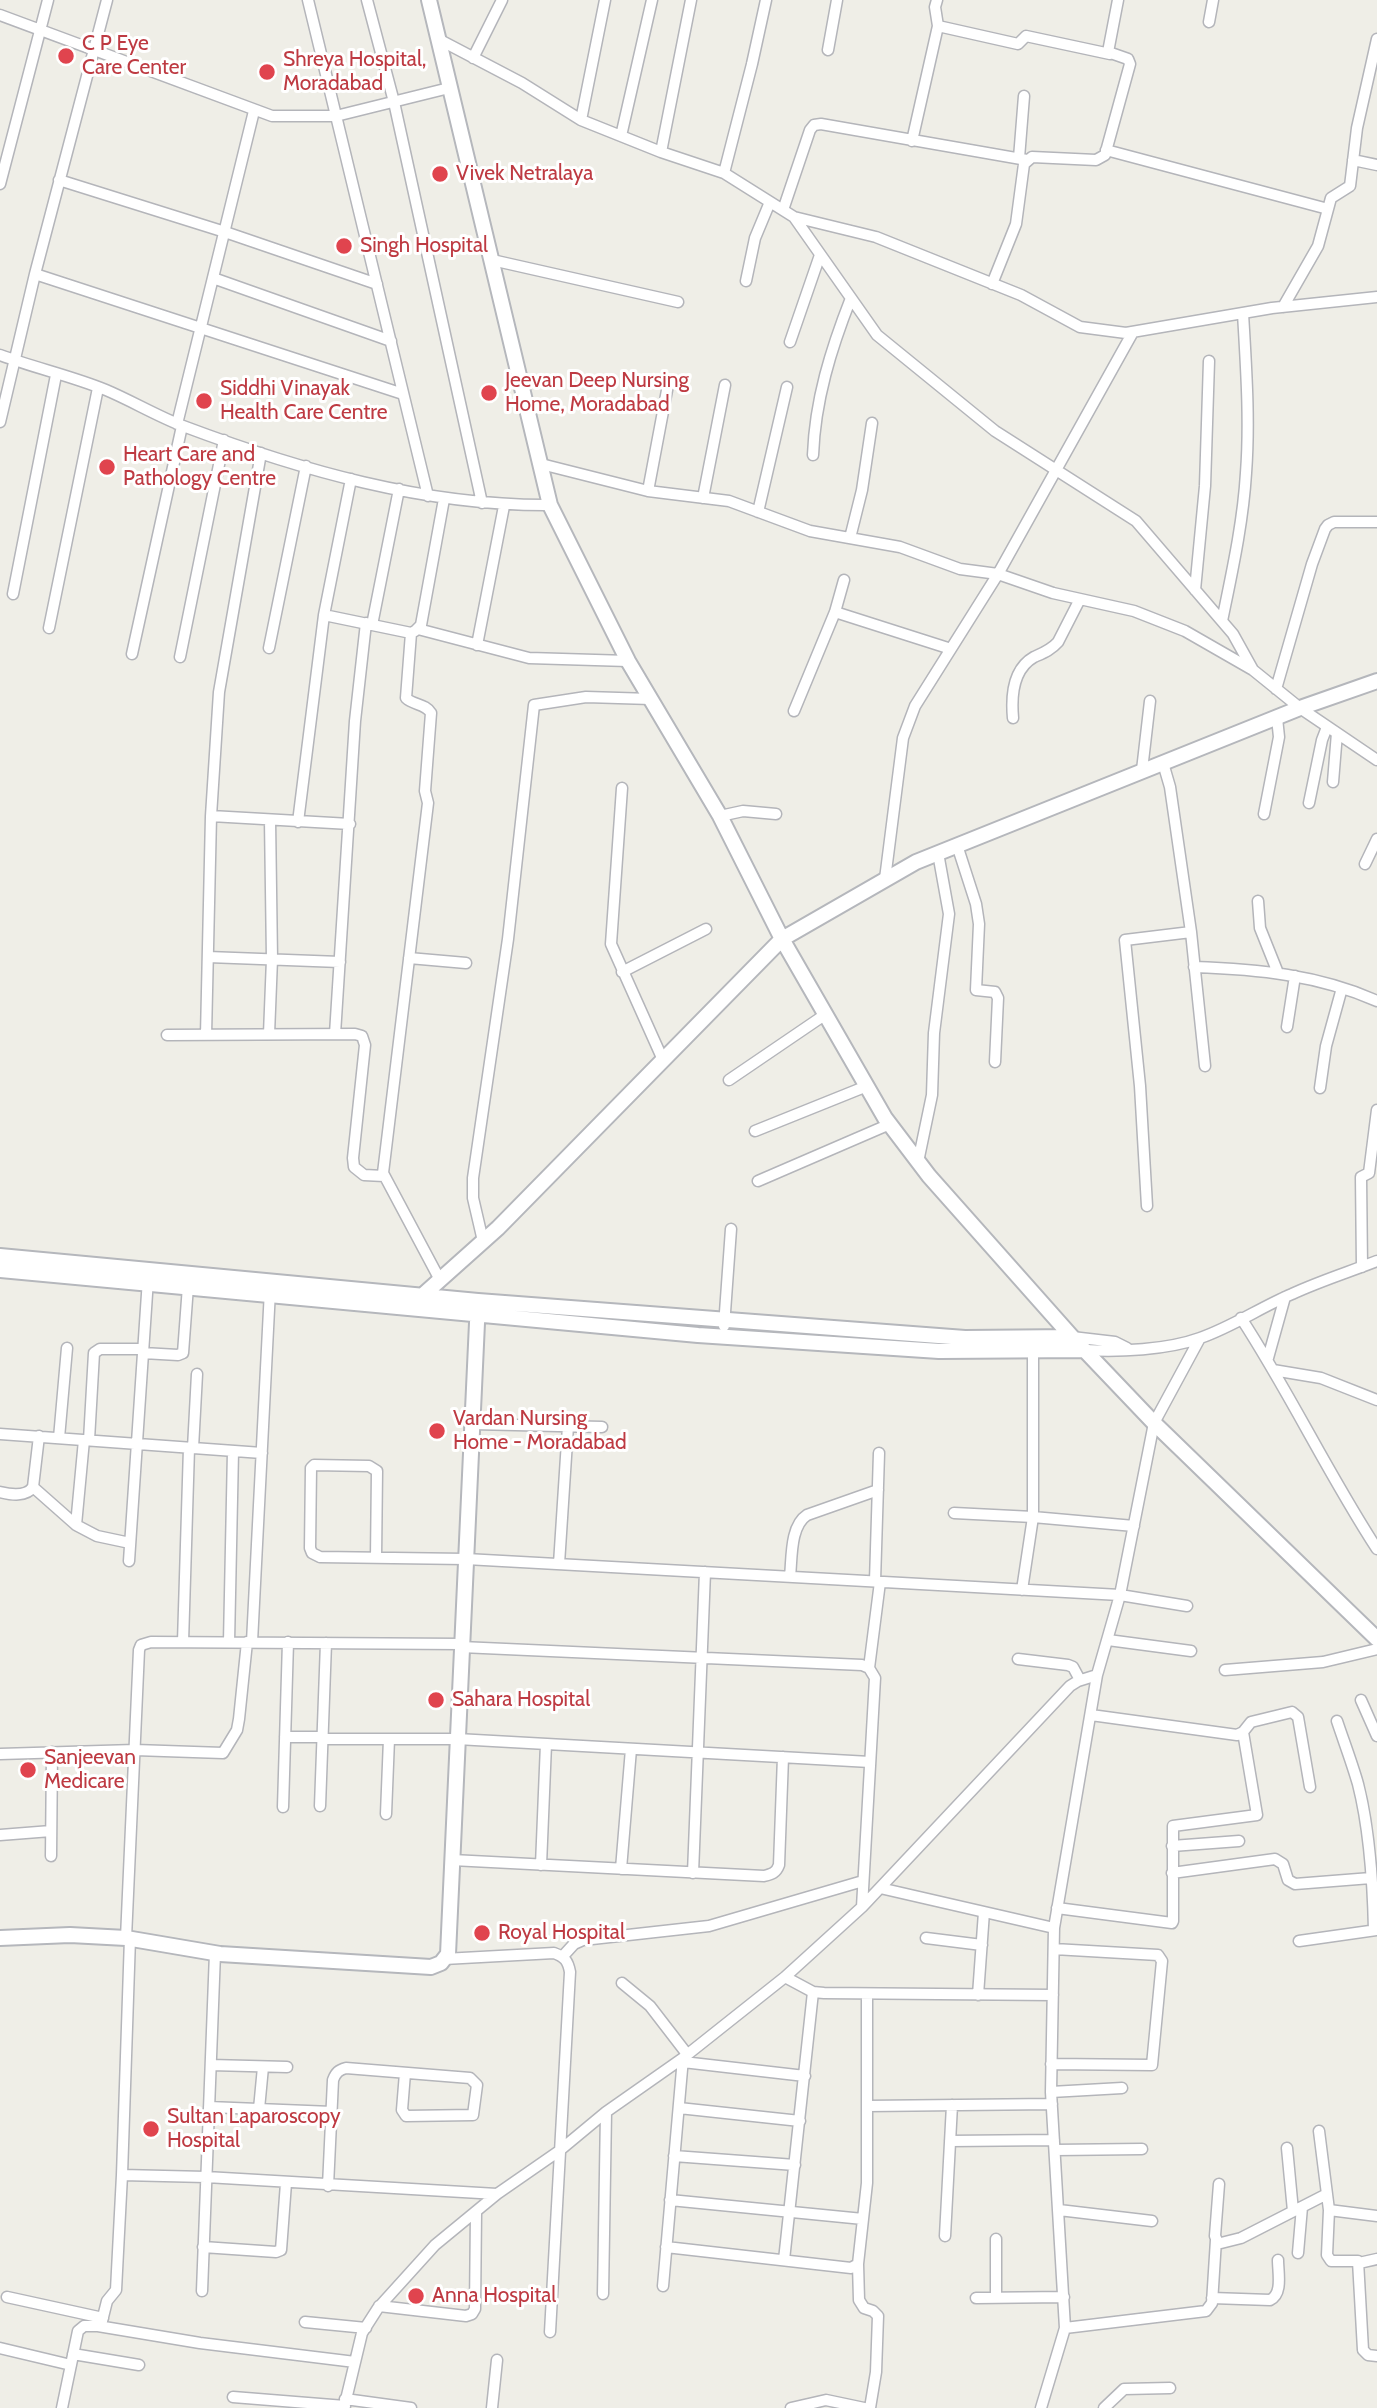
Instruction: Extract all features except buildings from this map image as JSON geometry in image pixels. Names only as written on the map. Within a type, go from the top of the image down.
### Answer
[{"type":"main road","points":[[429,0],[550,505],[628,661],[720,816],[782,939],[867,1086],[918,1162],[1072,1337],[1154,1423],[1377,1639]]},
{"type":"main road","points":[[414,1308],[423,1295],[483,1241],[782,939],[885,879],[938,852],[1300,708],[1377,681]]},
{"type":"main road","points":[[0,1256],[148,1277],[188,1286],[423,1295],[478,1308],[723,1336],[939,1351],[1084,1350]]},
{"type":"main road","points":[[0,1270],[148,1277],[270,1288],[414,1308],[478,1308],[724,1320],[964,1338],[1072,1337]]},
{"type":"main road","points":[[0,1938],[70,1935],[128,1938],[215,1953],[431,1967],[441,1963],[448,1954],[478,1308]]},
{"type":"street","points":[[0,184],[38,29],[48,0]]},
{"type":"street","points":[[0,422],[3,395],[107,0]]},
{"type":"street","points":[[367,0],[394,102],[482,503]]},
{"type":"street","points":[[473,58],[502,0]]},
{"type":"street","points":[[581,120],[605,0]]},
{"type":"street","points":[[621,136],[652,0]]},
{"type":"street","points":[[661,152],[691,0]]},
{"type":"street","points":[[724,173],[766,0]]},
{"type":"street","points":[[828,50],[837,0]]},
{"type":"street","points":[[912,141],[938,26],[935,7],[937,0]]},
{"type":"street","points":[[1110,54],[1107,49],[1118,0]]},
{"type":"street","points":[[1209,22],[1213,0]]},
{"type":"street","points":[[306,1],[428,496]]},
{"type":"street","points":[[0,15],[272,117],[336,116],[449,88]]},
{"type":"street","points":[[783,210],[814,125],[821,124],[1023,159],[1101,159],[1106,150],[1130,64],[1128,60],[1026,36],[1018,44],[938,26]]},
{"type":"street","points":[[437,39],[522,83],[581,120],[661,152],[724,173],[794,217],[876,236],[1021,295],[1080,327],[1126,333],[1283,307],[1377,297]]},
{"type":"street","points":[[1283,307],[1318,246],[1331,198],[1350,186],[1357,128],[1377,39]]},
{"type":"street","points":[[992,284],[1016,224],[1024,164],[1024,96]]},
{"type":"street","points":[[132,654],[201,328],[254,111]]},
{"type":"street","points":[[1106,150],[1328,209]]},
{"type":"street","points":[[1353,160],[1377,165]]},
{"type":"street","points":[[59,180],[225,232],[377,284]]},
{"type":"street","points":[[746,281],[755,238],[770,202]]},
{"type":"street","points":[[794,217],[877,335],[995,431],[1136,521],[1233,634],[1253,670]]},
{"type":"street","points":[[790,342],[820,256]]},
{"type":"street","points":[[492,260],[678,302]]},
{"type":"street","points":[[35,274],[403,394]]},
{"type":"street","points":[[213,278],[391,341]]},
{"type":"street","points":[[813,455],[814,433],[827,362],[850,298]]},
{"type":"street","points":[[1222,621],[1238,536],[1246,473],[1247,398],[1243,313]]},
{"type":"street","points":[[885,879],[903,738],[915,706],[998,574],[1133,332]]},
{"type":"street","points":[[0,355],[98,388],[180,425],[261,453],[351,479],[444,499],[504,506],[550,505]]},
{"type":"street","points":[[1195,590],[1205,486],[1209,361]]},
{"type":"street","points":[[13,594],[56,375]]},
{"type":"street","points":[[702,498],[725,385]]},
{"type":"street","points":[[648,491],[668,386]]},
{"type":"street","points":[[758,512],[787,387]]},
{"type":"street","points":[[48,628],[98,388]]},
{"type":"street","points":[[850,538],[862,490],[872,423]]},
{"type":"street","points":[[180,657],[224,440]]},
{"type":"street","points":[[206,1035],[211,816],[221,676],[261,453]]},
{"type":"street","points":[[541,464],[648,491],[729,501],[810,531],[900,547],[960,569],[998,574],[1053,593],[1134,611],[1185,631],[1253,670],[1300,708],[1377,760]]},
{"type":"street","points":[[269,648],[306,466]]},
{"type":"street","points":[[298,822],[324,615],[351,479]]},
{"type":"street","points":[[335,1034],[355,721],[369,624],[399,489]]},
{"type":"street","points":[[440,1280],[384,1176],[383,1161],[428,803],[425,791],[431,713],[427,708],[406,698],[414,631],[421,625],[444,499]]},
{"type":"street","points":[[477,645],[504,506]]},
{"type":"street","points":[[1276,689],[1312,564],[1328,525],[1341,521],[1377,522]]},
{"type":"street","points":[[794,711],[835,612],[844,580]]},
{"type":"street","points":[[1013,718],[1013,693],[1019,671],[1027,662],[1053,648],[1080,599]]},
{"type":"street","points":[[835,612],[951,649]]},
{"type":"street","points":[[324,615],[414,631],[529,658],[628,661]]},
{"type":"street","points":[[483,1241],[473,1198],[473,1178],[508,939],[534,705],[586,697],[651,699]]},
{"type":"street","points":[[1142,770],[1150,701]]},
{"type":"street","points":[[1264,814],[1279,737],[1277,718]]},
{"type":"street","points":[[1309,803],[1327,727]]},
{"type":"street","points":[[1333,782],[1337,733]]},
{"type":"street","points":[[1163,763],[1172,799],[1191,932],[1205,1066]]},
{"type":"street","points":[[622,788],[611,944],[663,1060]]},
{"type":"street","points":[[720,816],[743,811],[776,814]]},
{"type":"street","points":[[211,816],[350,824]]},
{"type":"street","points":[[269,1034],[272,959],[270,820]]},
{"type":"street","points":[[1365,864],[1377,839]]},
{"type":"street","points":[[957,845],[976,904],[979,924],[975,988],[977,991],[995,992],[998,998],[995,1062]]},
{"type":"street","points":[[918,1162],[932,1095],[934,1033],[949,914],[938,852]]},
{"type":"street","points":[[1258,901],[1260,928],[1278,973]]},
{"type":"street","points":[[622,972],[706,929]]},
{"type":"street","points":[[1147,1206],[1140,1086],[1125,940],[1191,932]]},
{"type":"street","points":[[208,957],[340,962]]},
{"type":"street","points":[[409,958],[466,963]]},
{"type":"street","points":[[1194,967],[1252,969],[1317,979],[1377,1001]]},
{"type":"street","points":[[1287,1027],[1295,976]]},
{"type":"street","points":[[1320,1088],[1326,1046],[1342,988]]},
{"type":"street","points":[[729,1080],[826,1014]]},
{"type":"street","points":[[166,1035],[362,1036],[365,1045],[354,1167],[363,1175],[384,1176]]},
{"type":"street","points":[[755,1131],[867,1086]]},
{"type":"street","points":[[1362,1267],[1361,1177],[1369,1173],[1377,1110]]},
{"type":"street","points":[[758,1181],[890,1124]]},
{"type":"street","points":[[723,1336],[731,1229]]},
{"type":"street","points":[[1084,1350],[1115,1352],[1128,1348],[1150,1349],[1200,1338],[1285,1297],[1377,1261]]},
{"type":"street","points":[[129,1561],[148,1277]]},
{"type":"street","points":[[76,1525],[94,1353],[100,1349],[178,1355],[183,1353],[188,1286]]},
{"type":"street","points":[[0,1754],[135,1750],[220,1754],[227,1751],[239,1719],[249,1642],[270,1288]]},
{"type":"street","points":[[1268,1358],[1285,1297]]},
{"type":"street","points":[[1241,1318],[1268,1358],[1353,1513],[1377,1549]]},
{"type":"street","points":[[1072,1337],[1115,1342],[1128,1348]]},
{"type":"street","points":[[1041,2408],[1065,2328],[1051,2092],[1054,1928],[1097,1675],[1120,1595],[1154,1423],[1200,1338]]},
{"type":"street","points":[[59,1438],[67,1348]]},
{"type":"street","points":[[1022,1590],[1033,1517],[1033,1350]]},
{"type":"street","points":[[1273,1370],[1321,1378],[1377,1400]]},
{"type":"street","points":[[183,1642],[191,1448],[197,1374]]},
{"type":"street","points":[[472,1423],[603,1427]]},
{"type":"street","points":[[559,1564],[568,1426]]},
{"type":"street","points":[[0,1433],[262,1453]]},
{"type":"street","points":[[0,1492],[30,1492],[33,1487],[39,1436]]},
{"type":"street","points":[[229,1642],[233,1451]]},
{"type":"street","points":[[869,1668],[878,1582],[879,1453]]},
{"type":"street","points":[[376,1558],[377,1471],[369,1466],[314,1465],[311,1468],[310,1548],[312,1553],[320,1557],[376,1558],[466,1559],[1120,1595],[1187,1606]]},
{"type":"street","points":[[33,1487],[76,1525],[97,1536],[130,1543]]},
{"type":"street","points":[[790,1577],[796,1528],[800,1519],[878,1490]]},
{"type":"street","points":[[954,1513],[1134,1526]]},
{"type":"street","points":[[693,1872],[705,1572]]},
{"type":"street","points":[[1108,1640],[1191,1651]]},
{"type":"street","points":[[100,2322],[108,2298],[116,2290],[141,1645],[151,1642],[249,1642],[462,1645],[862,1665],[869,1668],[875,1678],[862,1907]]},
{"type":"street","points":[[283,1807],[288,1643]]},
{"type":"street","points":[[320,1806],[326,1643]]},
{"type":"street","points":[[1225,1670],[1323,1662],[1377,1649]]},
{"type":"street","points":[[1018,1659],[1068,1665],[1073,1667],[1080,1680]]},
{"type":"street","points":[[345,2404],[366,2328],[379,2306],[435,2245],[497,2194],[559,2151],[606,2112],[684,2058],[785,1977],[862,1907],[1070,1686],[1097,1675]]},
{"type":"street","points":[[1360,1700],[1377,1736]]},
{"type":"street","points":[[1091,1715],[1237,1735],[1251,1722],[1295,1713],[1298,1717],[1310,1787]]},
{"type":"street","points":[[1299,1941],[1375,1930],[1358,1784],[1337,1721]]},
{"type":"street","points":[[1057,1908],[1172,1923],[1171,1828],[1176,1824],[1257,1815],[1243,1732]]},
{"type":"street","points":[[285,1737],[457,1739],[870,1762]]},
{"type":"street","points":[[386,1814],[389,1739]]},
{"type":"street","points":[[541,1865],[546,1744]]},
{"type":"street","points":[[621,1869],[631,1749]]},
{"type":"street","points":[[51,1856],[52,1752]]},
{"type":"street","points":[[452,1860],[764,1876],[777,1871],[779,1865],[783,1757]]},
{"type":"street","points":[[0,1835],[51,1831]]},
{"type":"street","points":[[1172,1846],[1239,1841]]},
{"type":"street","points":[[1172,1873],[1275,1859],[1283,1864],[1288,1880],[1296,1884],[1371,1878]]},
{"type":"street","points":[[563,1956],[574,1944],[583,1940],[709,1926],[863,1881]]},
{"type":"street","points":[[880,1888],[1054,1928]]},
{"type":"street","points":[[978,1995],[984,1912]]},
{"type":"street","points":[[926,1938],[982,1945]]},
{"type":"street","points":[[1051,2064],[1152,2065],[1162,1961],[1158,1955],[1054,1949]]},
{"type":"street","points":[[202,2291],[215,1953]]},
{"type":"street","points":[[444,1959],[554,1953],[563,1956],[568,1962],[570,1972],[550,2332]]},
{"type":"street","points":[[785,1977],[813,1992],[1053,1995]]},
{"type":"street","points":[[622,1983],[650,2006],[684,2058],[663,2286]]},
{"type":"street","points":[[784,2260],[813,1992]]},
{"type":"street","points":[[867,1994],[867,2183],[858,2264],[861,2305],[878,2316],[876,2372],[870,2408]]},
{"type":"street","points":[[684,2058],[805,2076]]},
{"type":"street","points":[[211,2065],[287,2067]]},
{"type":"street","points":[[260,2109],[263,2067]]},
{"type":"street","points":[[328,2186],[334,2080],[336,2073],[341,2070],[346,2068],[470,2078],[475,2080],[477,2085],[473,2115],[406,2116],[402,2110],[405,2073]]},
{"type":"street","points":[[1051,2092],[1122,2088]]},
{"type":"street","points":[[867,2106],[1052,2104]]},
{"type":"street","points":[[945,2236],[952,2105]]},
{"type":"street","points":[[209,2107],[332,2112]]},
{"type":"street","points":[[679,2108],[800,2121]]},
{"type":"street","points":[[603,2294],[606,2112]]},
{"type":"street","points":[[1319,2131],[1329,2210],[1326,2255],[1331,2261],[1356,2259],[1359,2263],[1363,2350],[1368,2355],[1377,2356]]},
{"type":"street","points":[[950,2141],[1142,2149]]},
{"type":"street","points":[[1287,2148],[1297,2209],[1298,2253]]},
{"type":"street","points":[[674,2156],[795,2165]]},
{"type":"street","points":[[122,2175],[206,2177],[497,2194]]},
{"type":"street","points":[[203,2247],[276,2252],[281,2250],[286,2183]]},
{"type":"street","points":[[1065,2328],[1201,2313],[1209,2308],[1212,2298],[1219,2184]]},
{"type":"street","points":[[1216,2239],[1221,2243],[1233,2241],[1327,2194]]},
{"type":"street","points":[[670,2200],[863,2219]]},
{"type":"street","points":[[1059,2210],[1152,2221]]},
{"type":"street","points":[[1329,2210],[1377,2216]]},
{"type":"street","points":[[379,2306],[466,2316],[472,2314],[475,2309],[476,2213]]},
{"type":"street","points":[[996,2239],[996,2298]]},
{"type":"street","points":[[666,2247],[851,2268],[858,2264]]},
{"type":"street","points":[[1359,2263],[1377,2259]]},
{"type":"street","points":[[1212,2298],[1274,2298],[1278,2292],[1278,2260]]},
{"type":"street","points":[[8,2297],[100,2322],[200,2343],[355,2362]]},
{"type":"street","points":[[976,2298],[1064,2297]]},
{"type":"street","points":[[62,2408],[80,2327],[100,2322]]},
{"type":"street","points":[[305,2322],[366,2328]]},
{"type":"street","points":[[0,2348],[71,2365]]},
{"type":"street","points":[[73,2354],[139,2365]]},
{"type":"street","points":[[492,2408],[497,2360]]},
{"type":"street","points":[[1104,2408],[1124,2389],[1170,2388]]},
{"type":"street","points":[[233,2397],[411,2408]]},
{"type":"street","points":[[791,2408],[826,2400],[864,2408]]},
{"type":"place","name":"C P Eye Care Center","points":[[66,56]]},
{"type":"place","name":"Shreya Hospital, Moradabad","points":[[267,72]]},
{"type":"place","name":"Vivek Netralaya","points":[[440,174]]},
{"type":"place","name":"Singh Hospital","points":[[344,246]]},
{"type":"place","name":"Jeevan Deep Nursing Home, Moradabad","points":[[489,393]]},
{"type":"place","name":"Siddhi Vinayak Health Care Centre","points":[[204,401]]},
{"type":"place","name":"Heart Care and Pathology Centre","points":[[107,467]]},
{"type":"place","name":"Vardan Nursing Home - Moradabad","points":[[437,1431]]},
{"type":"place","name":"Sahara Hospital","points":[[436,1700]]},
{"type":"place","name":"Sanjeevan Medicare","points":[[28,1770]]},
{"type":"place","name":"Royal Hospital","points":[[482,1933]]},
{"type":"place","name":"Sultan Laparoscopy Hospital","points":[[151,2129]]},
{"type":"place","name":"Anna Hospital","points":[[416,2296]]}]
